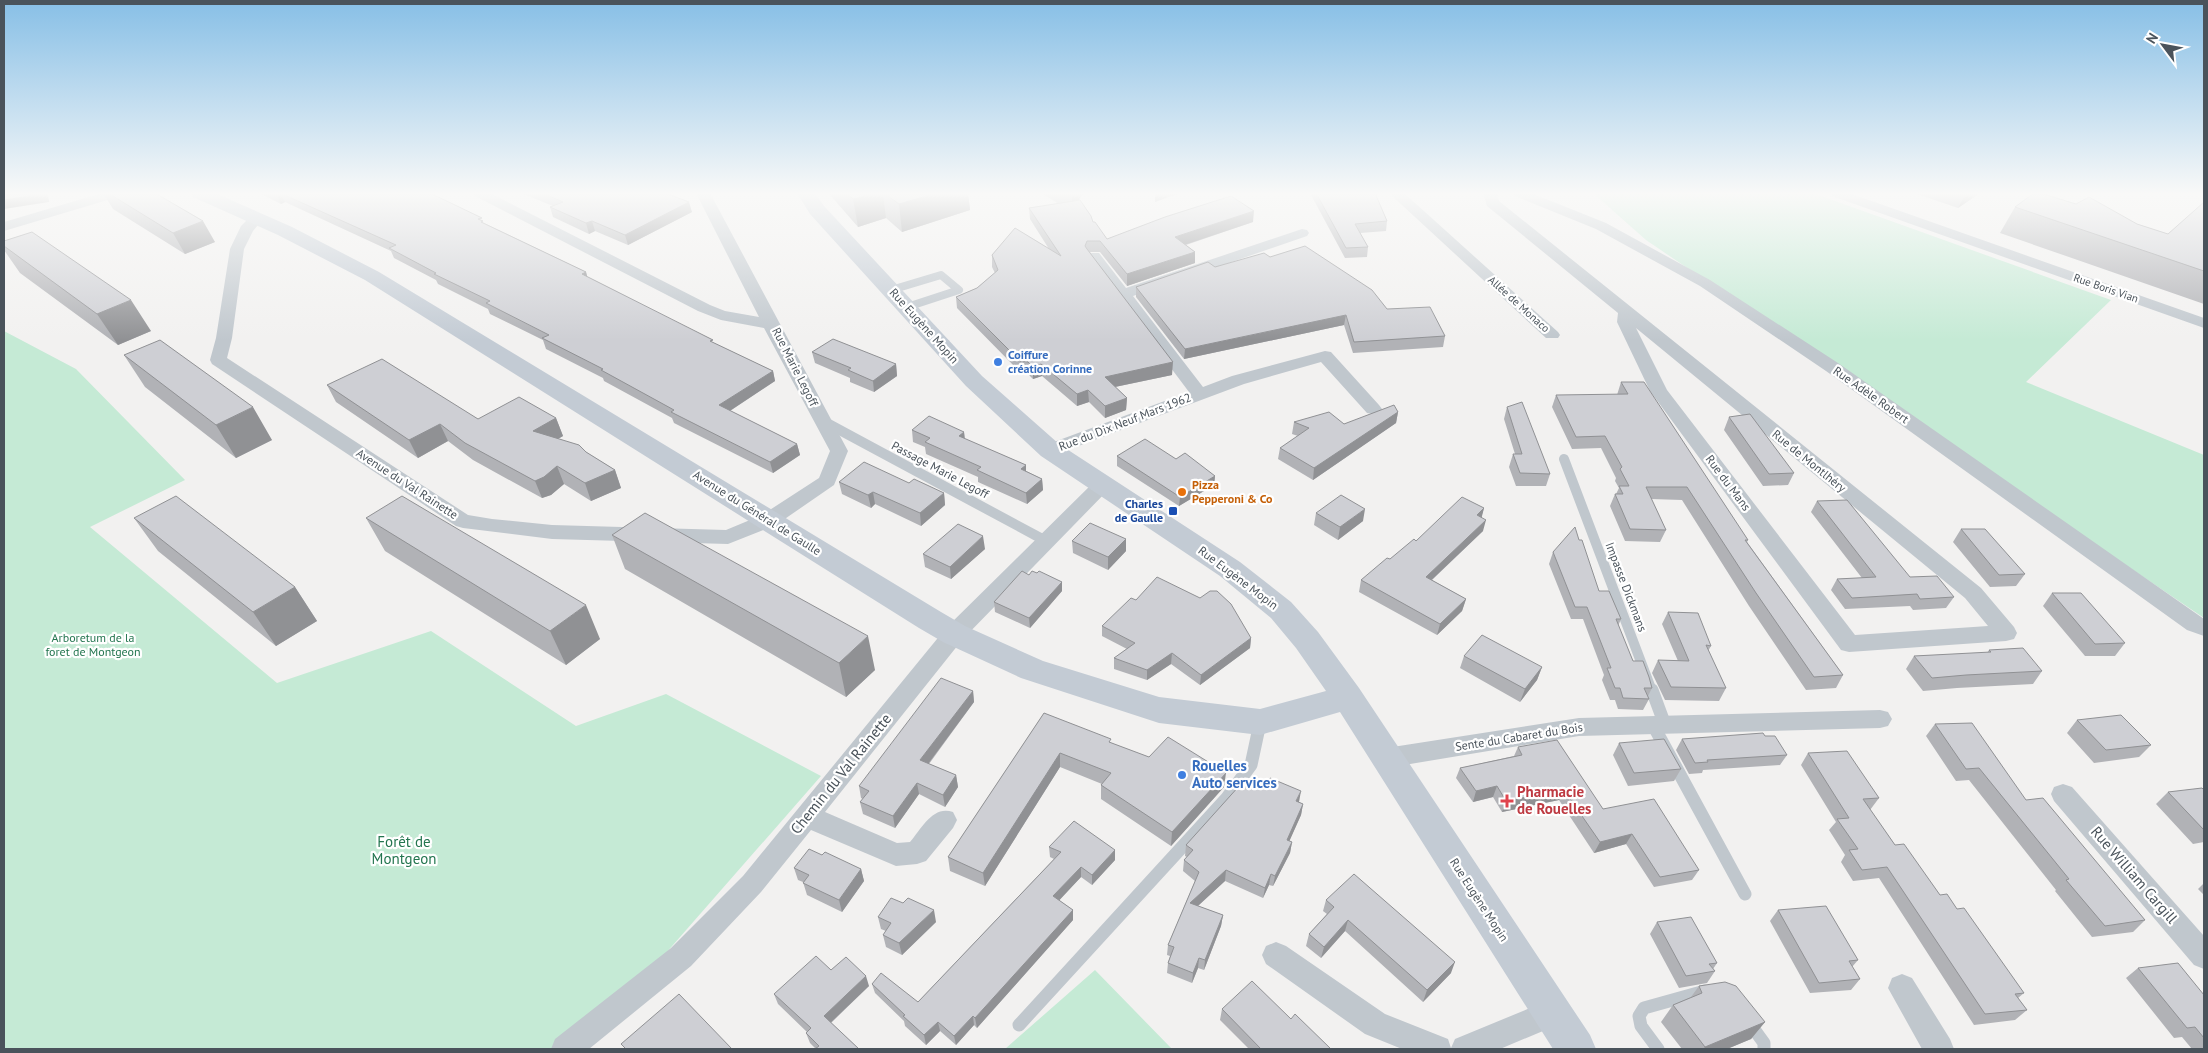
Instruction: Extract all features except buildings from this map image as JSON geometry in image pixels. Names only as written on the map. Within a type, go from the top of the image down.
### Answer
[{"type":"street","name":"Avenue du Val Rainette","points":[[240,242],[237,250],[224,338],[218,360],[463,521],[552,532],[728,537],[769,520]]},
{"type":"street","name":"Avenue du Général de Gaulle","points":[[305,242],[372,276],[954,634],[1032,670],[1159,710],[1260,722],[1348,697]]},
{"type":"street","points":[[576,242],[704,308],[721,315],[772,324]]},
{"type":"street","name":"Rue Marie Legoff","points":[[728,242],[839,450],[826,481],[769,520]]},
{"type":"street","name":"Rue Eugène Mopin","points":[[847,242],[974,381],[1050,450],[1230,569],[1280,610],[1307,640],[1348,697],[1576,1049]]},
{"type":"street","points":[[1123,294],[1275,242]]},
{"type":"street","name":"Allée de Monaco","points":[[1450,242],[1552,335]]},
{"type":"street","name":"Rue de Montlhéry","points":[[1540,242],[1973,593],[2006,633],[1849,644]]},
{"type":"street","name":"Rue Adèle Robert","points":[[1630,242],[1705,283],[1832,367],[2187,619],[2204,628]]},
{"type":"street","name":"Rue Boris Vian","points":[[1976,242],[2204,323]]},
{"type":"street","name":"Rue du Dix Neuf Mars 1962","points":[[1094,256],[1200,394]]},
{"type":"street","name":"Rue du Mans","points":[[1626,312],[1624,322],[1659,391],[1849,644]]},
{"type":"street","name":"Rue du Dix Neuf Mars 1962","points":[[1050,450],[1238,380],[1325,356],[1373,409]]},
{"type":"street","name":"Chemin du Val Rainette","points":[[566,1049],[681,957],[752,884],[954,634],[1103,484]]},
{"type":"street","name":"Sente du Cabaret du Bois","points":[[1386,758],[1578,726],[1880,719]]},
{"type":"street","name":"Rue William Cargill","points":[[2063,794],[2204,956]]},
{"type":"street","points":[[807,816],[896,855],[917,853],[944,820]]},
{"type":"street","points":[[1276,955],[1375,1024],[1438,1049]]},
{"type":"street","points":[[1902,988],[1940,1049]]},
{"type":"street","points":[[1466,1049],[1552,1013]]},
{"type":"lane","points":[[891,290],[941,275],[959,290],[907,307]]},
{"type":"lane","name":"Passage Marie Legoff","points":[[823,420],[1046,541]]},
{"type":"lane","name":"Impasse Dickmans","points":[[1564,459],[1659,725]]},
{"type":"lane","points":[[1019,1025],[1226,799],[1251,765],[1260,722]]},
{"type":"lane","points":[[1659,725],[1746,894]]},
{"type":"lane","points":[[1658,1049],[1641,1026],[1639,1016],[1644,1008],[1707,991],[1722,992]]},
{"type":"lane","points":[[1741,1012],[1764,1043],[1764,1049]]},
{"type":"green space","points":[[1649,242],[1950,242],[2111,300],[2026,382],[2204,455],[2204,618]]},
{"type":"green space","name":"Forêt de Montgeon","points":[[4,331],[76,369],[185,480],[90,527],[277,683],[431,631],[576,726],[666,694],[821,776],[617,1009],[564,1049],[4,1049]]},
{"type":"green space","points":[[1095,970],[1172,1049],[1005,1049]]},
{"type":"place","name":"Coiffure création Corinne","points":[[998,362]]},
{"type":"place","name":"Pizza Pepperoni & Co","points":[[1182,492]]},
{"type":"place","name":"Charles de Gaulle","points":[[1173,511]]},
{"type":"place","name":"Rouelles Auto services","points":[[1182,775]]},
{"type":"place","name":"Pharmacie de Rouelles","points":[[1507,801]]},
{"type":"park label","name":"Arboretum de la foret de Montgeon","points":[[93,645]]}]
